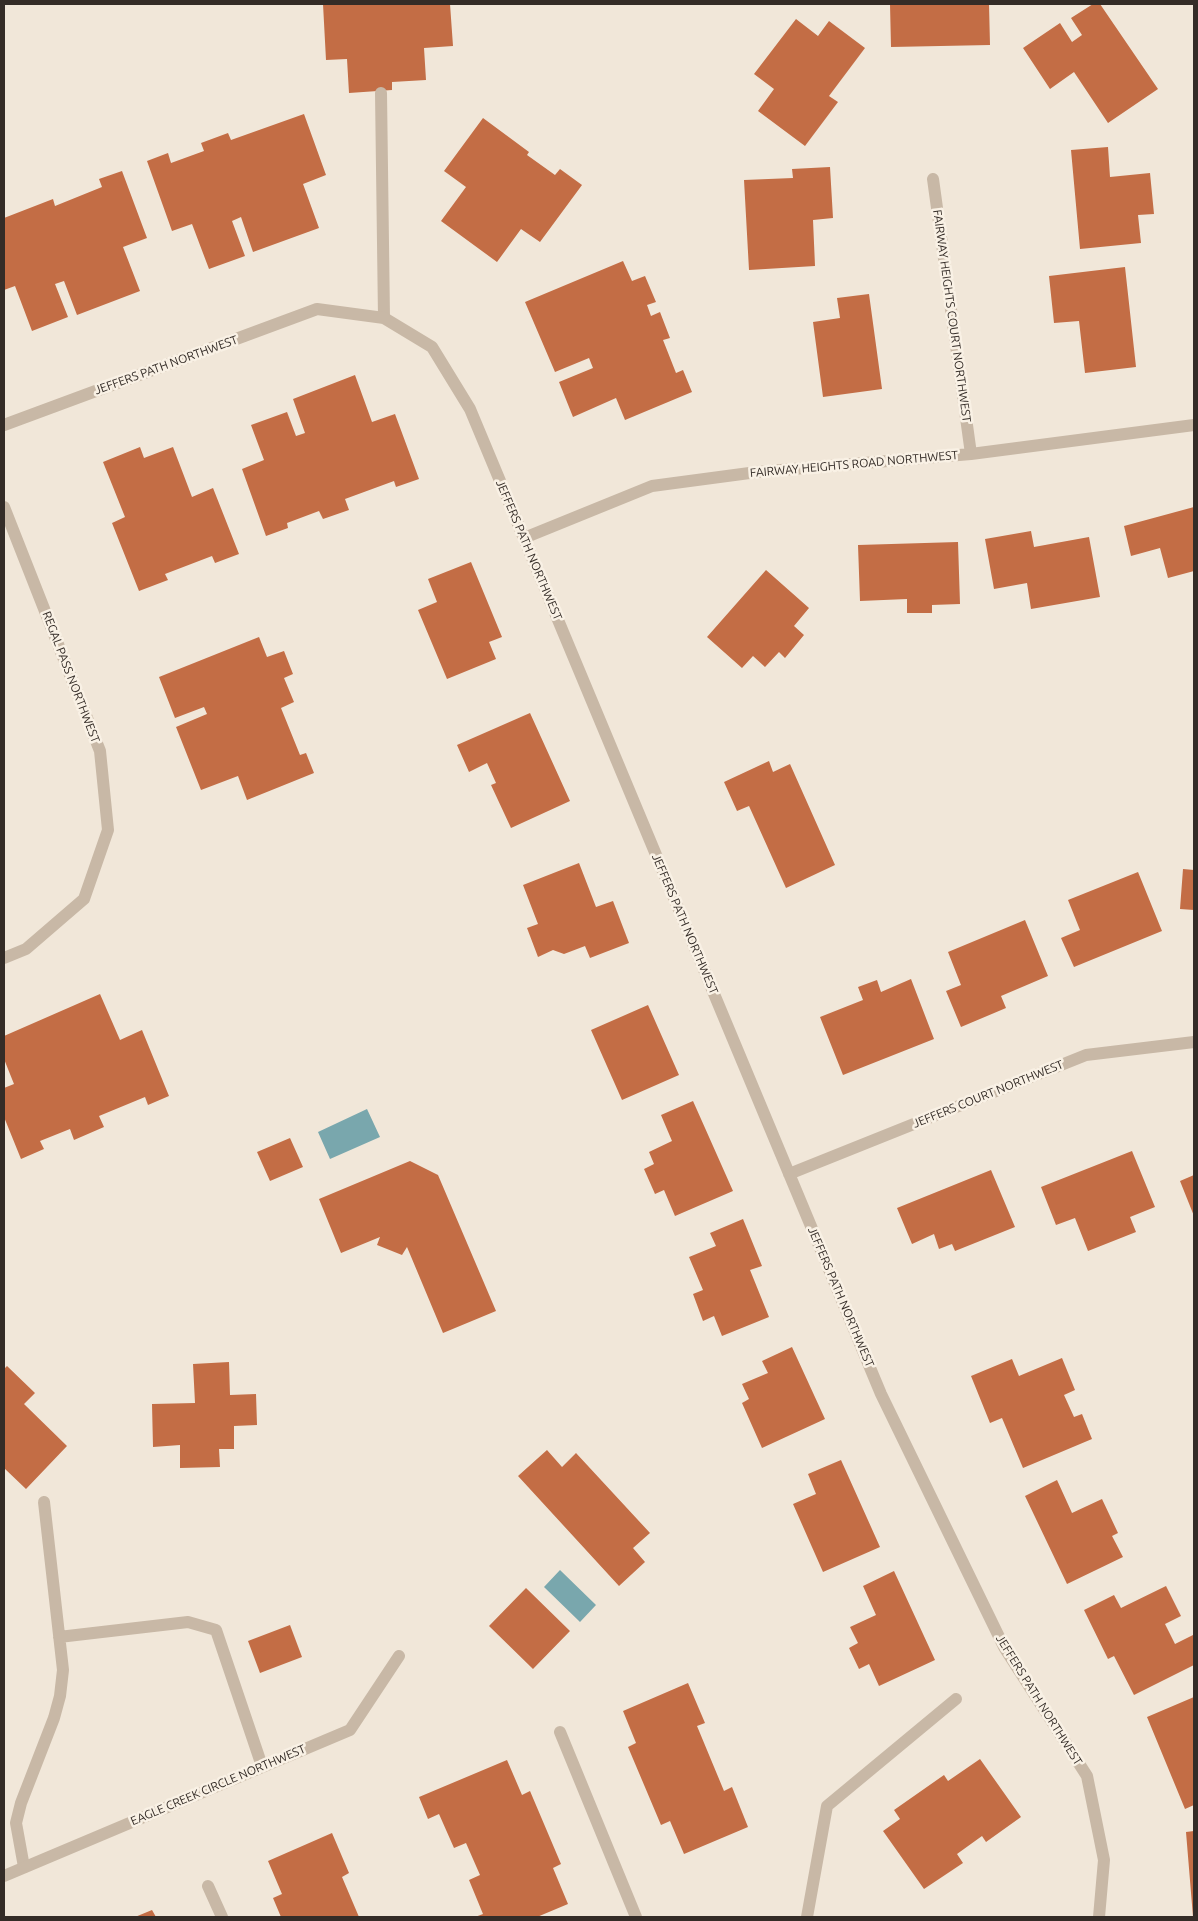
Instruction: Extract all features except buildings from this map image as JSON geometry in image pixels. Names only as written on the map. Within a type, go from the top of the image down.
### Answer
[{"type":"street","points":[[381,93],[384,318]]},
{"type":"street","name":"FAIRWAY HEIGHTS COURT NORTHWEST","points":[[933,179],[971,454]]},
{"type":"street","name":"JEFFERS PATH NORTHWEST","points":[[4,425],[317,309],[384,318],[432,347],[470,408],[881,1394],[1004,1647],[1087,1776],[1104,1860],[1099,1917]]},
{"type":"street","name":"FAIRWAY HEIGHTS ROAD NORTHWEST","points":[[524,538],[652,486],[758,472],[971,454],[1194,425]]},
{"type":"street","name":"REGAL PASS NORTHWEST","points":[[4,507],[100,751],[108,830],[84,899],[26,949],[4,958]]},
{"type":"street","name":"JEFFERS COURT NORTHWEST","points":[[789,1174],[1086,1055],[1194,1042]]},
{"type":"street","points":[[24,1867],[16,1823],[60,1696],[63,1670],[44,1502]]},
{"type":"street","points":[[59,1637],[188,1622],[216,1630],[262,1766]]},
{"type":"street","name":"EAGLE CREEK CIRCLE NORTHWEST","points":[[4,1876],[350,1730],[399,1656]]},
{"type":"street","points":[[807,1917],[827,1806],[956,1699]]},
{"type":"street","points":[[560,1732],[636,1917]]},
{"type":"street","points":[[208,1886],[222,1917]]},
{"type":"water","points":[[367,1109],[380,1137],[330,1159],[318,1132]]},
{"type":"water","points":[[560,1570],[596,1605],[580,1622],[544,1587]]}]
